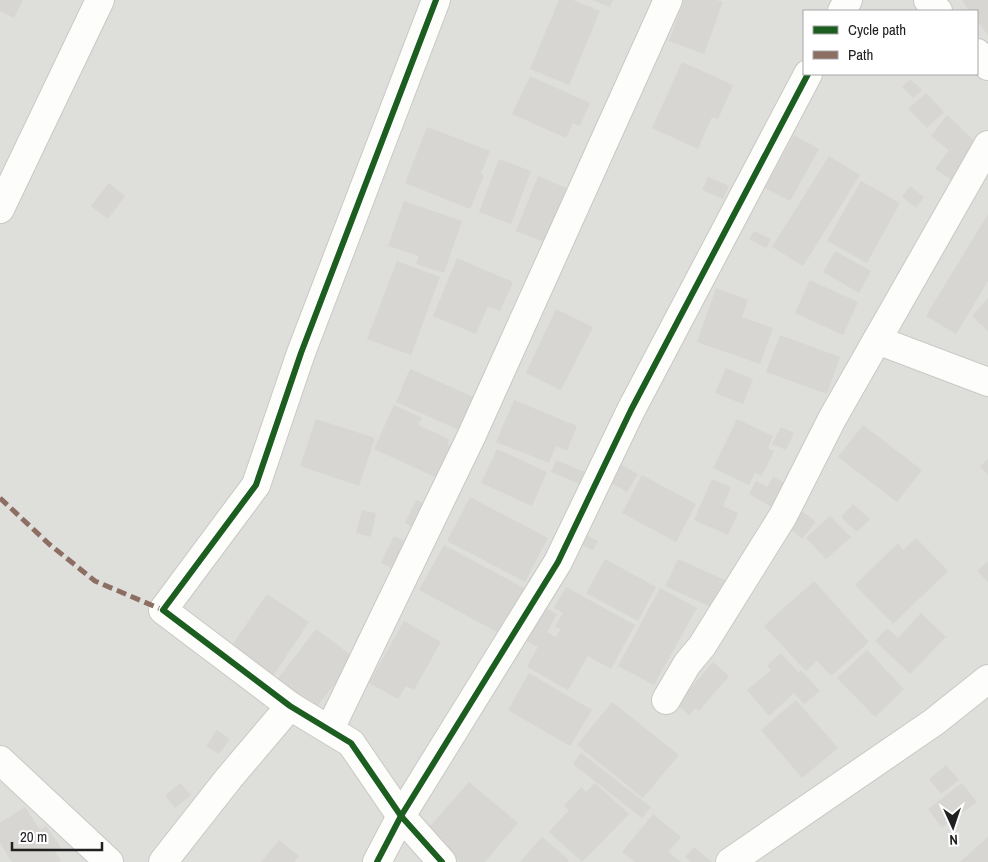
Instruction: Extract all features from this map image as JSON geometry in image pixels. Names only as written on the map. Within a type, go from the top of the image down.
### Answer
[{"type":"street","points":[[0,210],[100,0]]},
{"type":"street","points":[[436,0],[301,353],[256,485],[163,610],[290,706],[351,743],[401,816],[442,862]]},
{"type":"street","points":[[330,729],[471,437],[668,0]]},
{"type":"street","points":[[928,0],[937,10]]},
{"type":"street","points":[[978,54],[988,66]]},
{"type":"street","points":[[377,862],[401,816],[558,562],[631,410],[807,75]]},
{"type":"street","points":[[666,700],[686,664],[702,646],[783,516],[832,419],[988,145]]},
{"type":"street","points":[[877,340],[988,382]]},
{"type":"street","points":[[730,862],[934,722],[988,679]]},
{"type":"street","points":[[163,862],[229,778],[290,706]]},
{"type":"street","points":[[0,760],[109,862]]},
{"type":"shaded area","points":[[0,0],[988,0],[988,862],[0,862]]},
{"type":"building","points":[[0,0],[23,0],[14,18],[0,11]]},
{"type":"building","points":[[559,0],[573,0],[600,11],[569,85],[530,69]]},
{"type":"building","points":[[592,0],[613,0],[610,7]]},
{"type":"building","points":[[684,0],[716,0],[723,2],[704,54],[669,41]]},
{"type":"building","points":[[962,0],[988,0],[988,35],[978,22],[978,10],[968,10]]},
{"type":"building","points":[[682,62],[733,85],[718,119],[712,117],[698,149],[652,128]]},
{"type":"building","points":[[530,76],[590,103],[580,126],[573,123],[566,138],[512,114]]},
{"type":"building","points":[[910,79],[922,90],[913,98],[902,87]]},
{"type":"building","points":[[926,93],[944,112],[927,128],[908,109]]},
{"type":"building","points":[[947,115],[982,148],[956,183],[935,169],[949,150],[931,136]]},
{"type":"building","points":[[427,127],[490,151],[481,174],[484,175],[470,209],[405,183]]},
{"type":"building","points":[[794,135],[819,149],[790,201],[765,188]]},
{"type":"building","points":[[829,156],[860,175],[803,266],[772,247]]},
{"type":"building","points":[[499,159],[531,171],[511,224],[479,212]]},
{"type":"building","points":[[538,176],[571,190],[549,244],[516,231]]},
{"type":"building","points":[[708,177],[729,186],[723,199],[702,190]]},
{"type":"building","points":[[861,181],[900,203],[867,263],[827,241]]},
{"type":"building","points":[[109,183],[125,196],[108,219],[91,206]]},
{"type":"building","points":[[910,186],[924,197],[916,208],[902,197]]},
{"type":"building","points":[[404,201],[462,221],[444,273],[416,264],[419,256],[388,246]]},
{"type":"building","points":[[988,214],[988,281],[956,334],[926,316]]},
{"type":"building","points":[[754,231],[771,239],[766,248],[749,239]]},
{"type":"building","points":[[835,251],[871,271],[859,293],[823,272]]},
{"type":"building","points":[[457,258],[513,282],[500,311],[488,306],[476,334],[433,316]]},
{"type":"building","points":[[397,261],[440,277],[411,355],[367,339]]},
{"type":"building","points":[[810,280],[858,302],[843,335],[795,313]]},
{"type":"building","points":[[716,288],[748,300],[742,317],[773,328],[760,364],[697,342]]},
{"type":"building","points":[[988,298],[988,331],[972,316]]},
{"type":"building","points":[[556,309],[593,327],[561,390],[526,373]]},
{"type":"building","points":[[780,335],[840,357],[827,394],[766,372]]},
{"type":"building","points":[[726,368],[753,379],[743,404],[715,393]]},
{"type":"building","points":[[410,369],[476,398],[461,431],[396,402]]},
{"type":"building","points":[[514,400],[577,426],[567,451],[556,446],[549,463],[496,442]]},
{"type":"building","points":[[394,405],[422,418],[418,425],[449,439],[447,444],[460,450],[446,482],[374,449]]},
{"type":"building","points":[[316,419],[375,438],[359,486],[300,466]]},
{"type":"building","points":[[737,419],[773,436],[768,448],[774,451],[762,476],[755,473],[749,485],[713,468]]},
{"type":"building","points":[[863,425],[922,470],[897,502],[838,457]]},
{"type":"building","points":[[781,427],[794,433],[786,450],[772,444]]},
{"type":"building","points":[[497,449],[547,472],[532,506],[481,483]]},
{"type":"building","points":[[988,459],[988,475],[980,466]]},
{"type":"building","points":[[556,460],[587,473],[582,485],[551,472]]},
{"type":"building","points":[[620,464],[638,474],[627,492],[609,482]]},
{"type":"building","points":[[642,475],[696,504],[676,542],[622,513]]},
{"type":"building","points":[[773,477],[791,486],[777,510],[749,494],[756,481],[767,487]]},
{"type":"building","points":[[712,479],[731,487],[723,506],[738,513],[728,535],[694,520]]},
{"type":"building","points":[[470,497],[548,538],[525,582],[447,541]]},
{"type":"building","points":[[416,500],[430,507],[419,530],[405,523]]},
{"type":"building","points":[[853,504],[870,519],[857,532],[841,517]]},
{"type":"building","points":[[362,510],[376,513],[371,537],[356,533]]},
{"type":"building","points":[[802,511],[816,522],[802,539],[788,527]]},
{"type":"building","points":[[830,516],[851,537],[826,559],[806,538]]},
{"type":"building","points":[[584,534],[598,541],[593,550],[580,544]]},
{"type":"building","points":[[394,536],[414,545],[401,572],[381,563]]},
{"type":"building","points":[[916,538],[948,571],[893,624],[855,585],[898,543],[903,550]]},
{"type":"building","points":[[444,545],[524,588],[499,633],[419,590]]},
{"type":"building","points":[[605,559],[656,587],[638,621],[586,593]]},
{"type":"building","points":[[678,559],[727,581],[715,609],[665,586]]},
{"type":"building","points":[[988,561],[988,582],[977,571]]},
{"type":"building","points":[[814,581],[869,642],[831,676],[817,661],[806,671],[764,626]]},
{"type":"building","points":[[566,587],[635,625],[611,669],[588,656],[568,690],[527,667],[538,647],[527,641],[546,608],[557,614],[547,632],[556,637],[561,629],[555,627],[563,613],[554,608]]},
{"type":"building","points":[[660,588],[697,608],[654,685],[618,666]]},
{"type":"building","points":[[267,594],[309,622],[273,676],[230,648]]},
{"type":"building","points":[[921,613],[946,637],[910,674],[875,641],[887,628],[898,638]]},
{"type":"building","points":[[404,621],[441,642],[414,690],[406,686],[398,699],[369,683]]},
{"type":"building","points":[[316,629],[355,658],[315,709],[277,680]]},
{"type":"building","points":[[867,650],[904,689],[875,717],[837,678]]},
{"type":"building","points":[[781,653],[798,672],[801,670],[820,691],[804,704],[794,693],[769,716],[747,690],[771,670],[767,665]]},
{"type":"building","points":[[713,662],[729,676],[699,711],[695,708],[689,715],[677,704]]},
{"type":"building","points":[[529,673],[592,710],[570,746],[508,710]]},
{"type":"building","points":[[796,700],[838,748],[802,778],[761,730]]},
{"type":"building","points":[[612,702],[679,755],[643,798],[577,745]]},
{"type":"building","points":[[217,730],[230,739],[219,754],[206,746]]},
{"type":"building","points":[[581,753],[651,807],[642,818],[573,764]]},
{"type":"building","points":[[946,765],[959,780],[941,794],[929,779]]},
{"type":"building","points":[[469,782],[518,823],[485,862],[460,862],[425,832]]},
{"type":"building","points":[[180,783],[191,795],[175,808],[165,796]]},
{"type":"building","points":[[595,783],[629,814],[582,862],[549,832],[569,810],[564,806],[581,787],[586,792]]},
{"type":"building","points":[[962,783],[977,802],[942,828],[928,809]]},
{"type":"building","points":[[25,807],[40,830],[46,826],[61,848],[55,852],[61,860],[58,862],[12,862],[0,843],[0,823]]},
{"type":"building","points":[[653,814],[681,837],[668,852],[681,862],[635,862],[622,852]]},
{"type":"building","points":[[542,837],[569,860],[568,862],[520,862]]},
{"type":"building","points":[[988,837],[988,862],[960,862]]},
{"type":"building","points":[[279,840],[299,856],[294,862],[261,862]]},
{"type":"building","points":[[694,847],[712,862],[691,862],[685,857]]},
{"type":"marked path","points":[[0,498],[49,544],[95,581],[163,610]]},
{"type":"cycle path","points":[[436,0],[301,353],[256,485],[163,610],[290,706],[351,743],[401,816],[442,862]]},
{"type":"cycle path","points":[[377,862],[401,816],[558,562],[631,410],[807,75]]}]
